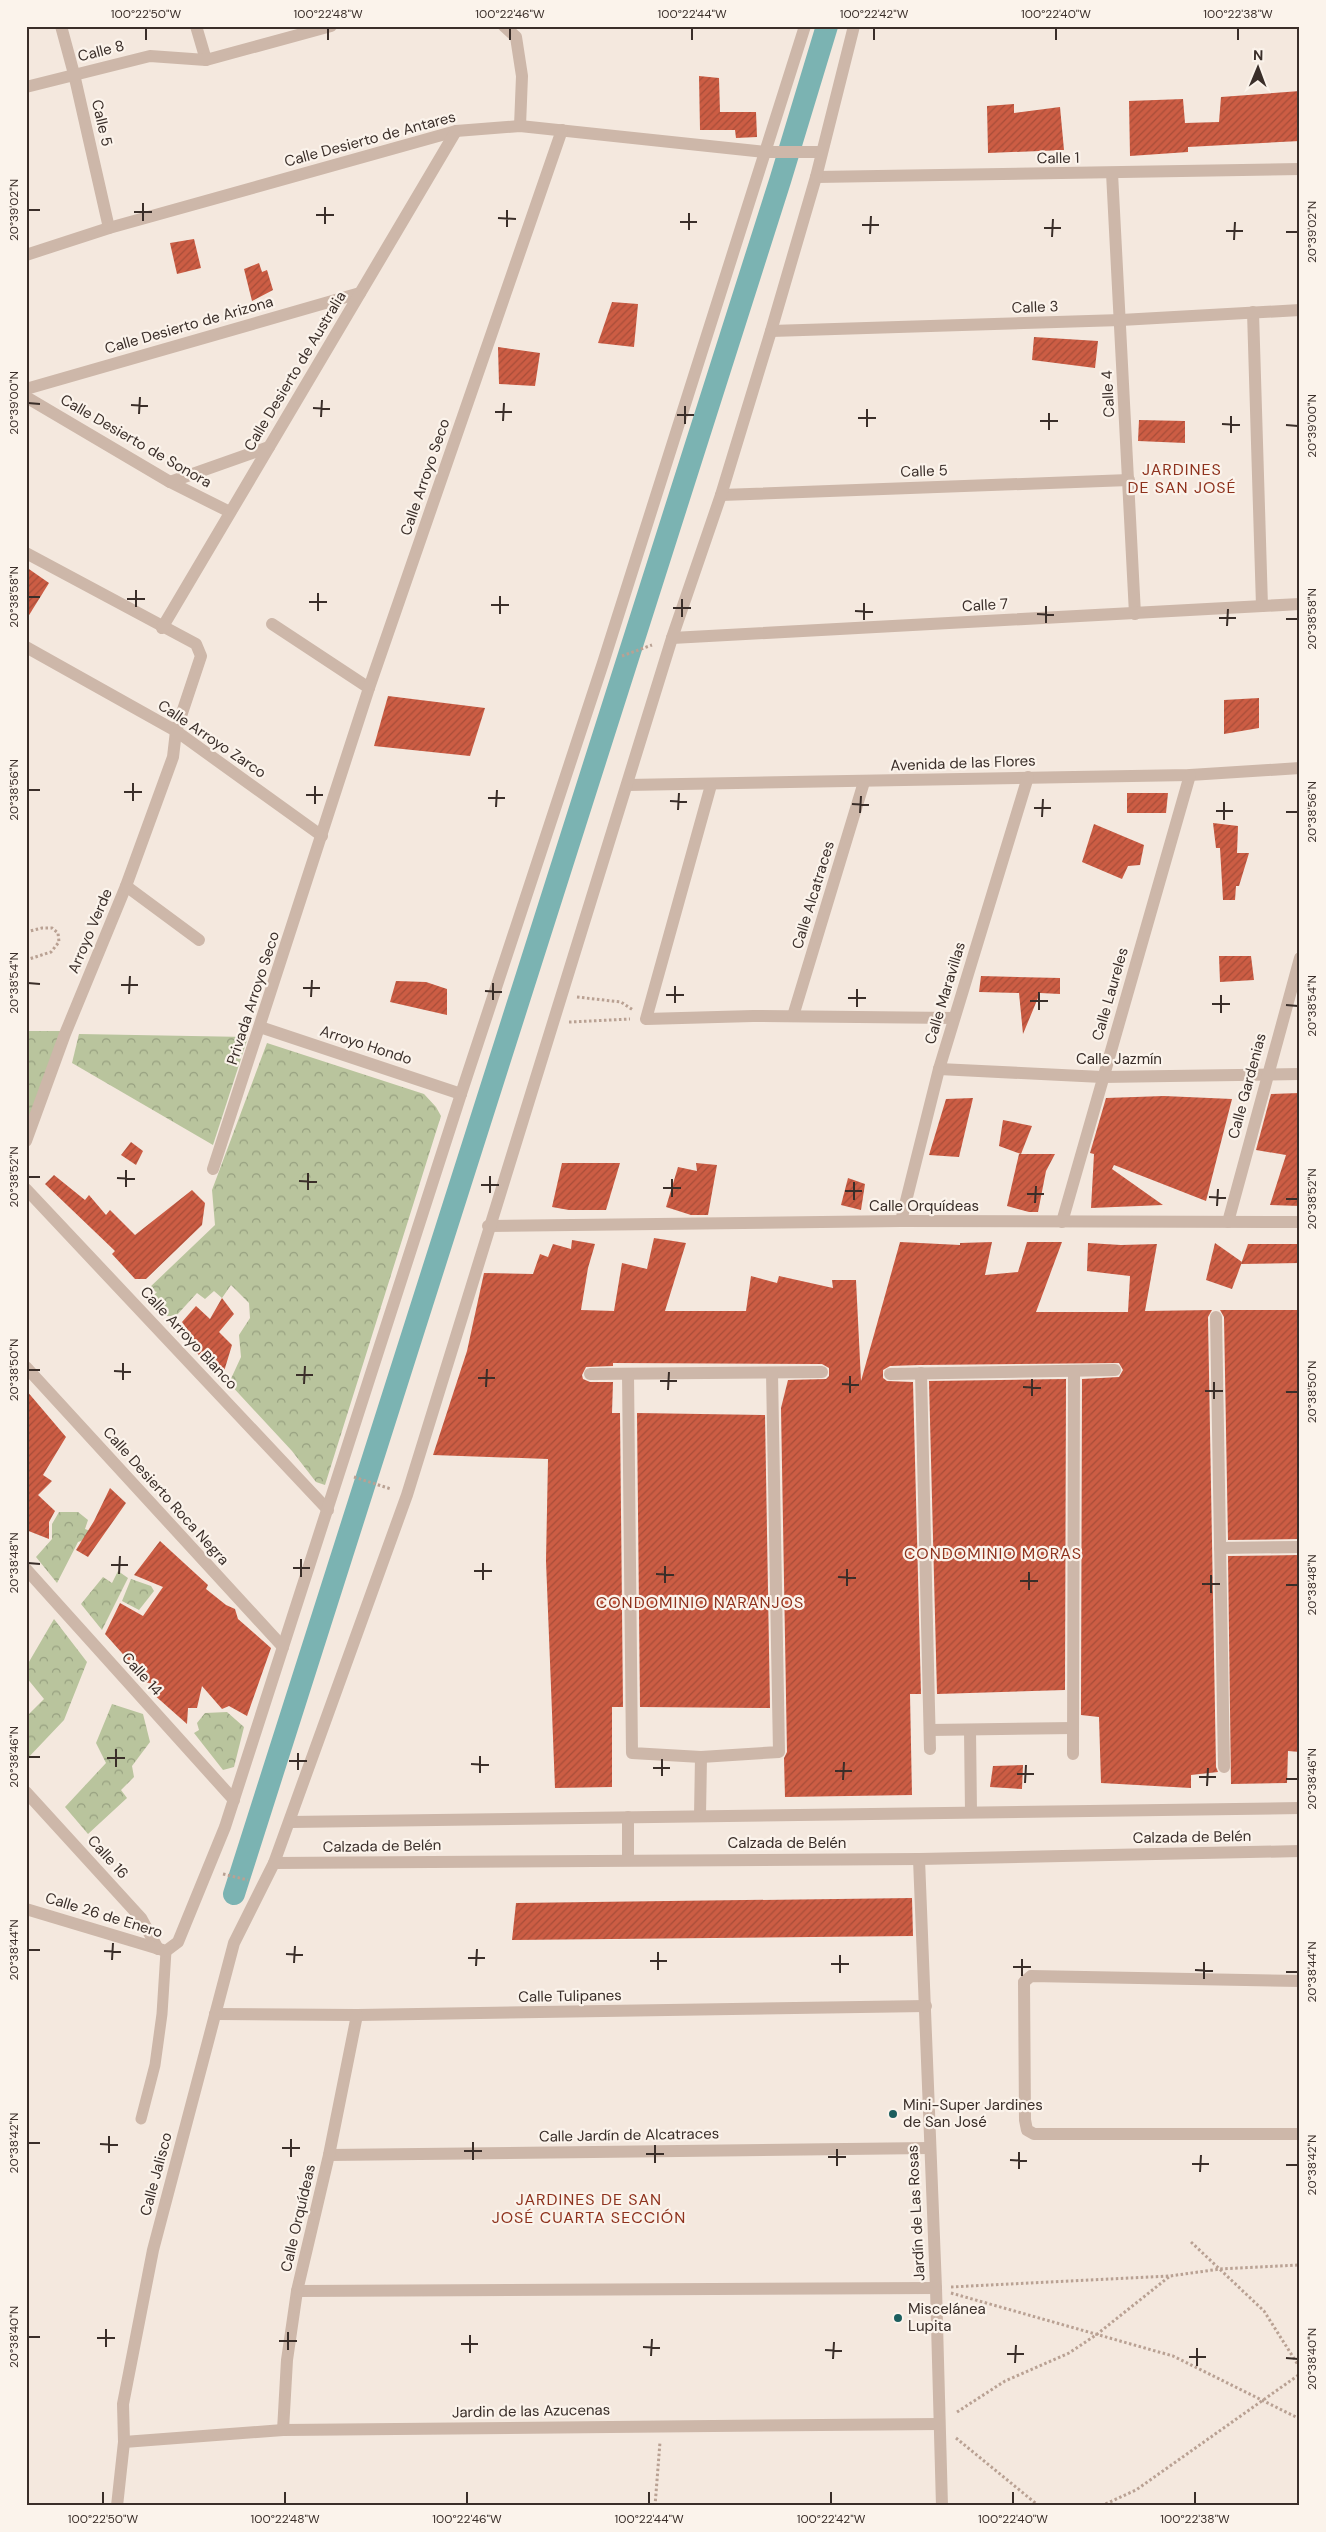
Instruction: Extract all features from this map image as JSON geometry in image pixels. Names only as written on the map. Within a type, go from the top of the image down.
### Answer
[{"type":"street","name":"Calle 5","points":[[61,26],[74,74],[109,228]]},
{"type":"street","points":[[196,26],[206,60]]},
{"type":"street","name":"Calle 8","points":[[26,87],[150,56],[206,60],[330,26]]},
{"type":"street","points":[[504,26],[516,37],[522,76],[520,126]]},
{"type":"street","points":[[165,1949],[178,1942],[225,1827],[234,1800],[461,1094],[603,663],[767,152],[805,26]]},
{"type":"street","name":"Calle Jalisco","points":[[117,2506],[124,2442],[123,2404],[153,2250],[234,1943],[274,1863],[290,1822],[407,1495],[488,1226],[554,1023],[672,638],[721,495],[771,331],[816,178],[818,152],[854,26]]},
{"type":"street","name":"Calle Desierto de Antares","points":[[26,255],[109,228],[456,131],[520,126],[767,152],[818,152]]},
{"type":"street","name":"Calle Arroyo Seco","points":[[322,836],[369,688],[562,130]]},
{"type":"street","name":"Calle Desierto de Australia","points":[[162,628],[456,131]]},
{"type":"street","name":"Calle 1","points":[[816,178],[1300,169]]},
{"type":"street","name":"Calle 4","points":[[1112,173],[1135,614]]},
{"type":"street","name":"Calle Desierto de Arizona","points":[[26,389],[360,293]]},
{"type":"street","name":"Calle 3","points":[[771,331],[1121,320],[1300,310]]},
{"type":"street","points":[[1253,312],[1262,606]]},
{"type":"street","name":"Calle Desierto de Sonora","points":[[26,397],[170,482],[230,512]]},
{"type":"street","points":[[170,482],[269,447]]},
{"type":"street","name":"Calle 5","points":[[721,495],[1129,480]]},
{"type":"street","points":[[26,553],[162,628]]},
{"type":"street","name":"Calle 7","points":[[672,638],[1300,604]]},
{"type":"street","points":[[272,624],[369,688]]},
{"type":"street","name":"Arroyo Verde","points":[[26,1141],[65,1034],[126,886],[173,757],[176,731],[201,656],[196,644],[162,628]]},
{"type":"street","name":"Calle Arroyo Zarco","points":[[26,647],[176,731],[322,836]]},
{"type":"street","name":"Avenida de las Flores","points":[[627,785],[864,782],[1028,776],[1190,775],[1300,768]]},
{"type":"street","name":"Calle Laureles","points":[[1062,1222],[1190,775]]},
{"type":"street","name":"Calle Maravillas","points":[[901,1221],[939,1069],[1028,776]]},
{"type":"street","name":"Calle Alcatraces","points":[[793,1016],[864,782]]},
{"type":"street","points":[[711,784],[646,1019],[793,1016],[954,1018]]},
{"type":"street","name":"Privada Arroyo Seco","points":[[213,1169],[322,836]]},
{"type":"street","points":[[126,886],[199,940]]},
{"type":"street","name":"Calle Gardenias","points":[[1228,1222],[1300,958]]},
{"type":"street","name":"Arroyo Hondo","points":[[260,1027],[461,1094]]},
{"type":"street","name":"Calle Jazmín","points":[[939,1069],[1102,1077],[1300,1074]]},
{"type":"street","name":"Calle Arroyo Blanco","points":[[26,1189],[328,1510]]},
{"type":"street","name":"Calle Orquídeas","points":[[488,1226],[901,1221],[1300,1222]]},
{"type":"street","points":[[1216,1317],[1224,1767]]},
{"type":"street","name":"Calle Desierto Roca Negra","points":[[26,1367],[282,1647]]},
{"type":"street","points":[[890,1374],[1115,1370]]},
{"type":"street","points":[[1073,1754],[1074,1371]]},
{"type":"street","points":[[590,1374],[822,1372]]},
{"type":"street","points":[[628,1374],[632,1753],[702,1757],[779,1752],[772,1373]]},
{"type":"street","points":[[921,1374],[930,1749]]},
{"type":"street","points":[[1220,1548],[1300,1547]]},
{"type":"street","name":"Calle 14","points":[[26,1569],[234,1800]]},
{"type":"street","points":[[930,1730],[1073,1728]]},
{"type":"street","points":[[970,1730],[971,1812]]},
{"type":"street","points":[[700,1816],[702,1757]]},
{"type":"street","name":"Calle 16","points":[[26,1792],[141,1918],[165,1949]]},
{"type":"street","name":"Calzada de Belén","points":[[290,1822],[1300,1808]]},
{"type":"street","points":[[628,1817],[628,1860]]},
{"type":"street","name":"Calzada de Belén","points":[[274,1863],[919,1859],[1300,1851]]},
{"type":"street","name":"Jardín de Las Rosas","points":[[919,1859],[926,2006],[929,2148],[936,2288],[942,2506]]},
{"type":"street","name":"Calle 26 de Enero","points":[[26,1909],[165,1949]]},
{"type":"street","points":[[1300,1982],[1031,1976],[1024,1982],[1025,2120],[1027,2130],[1034,2134],[1300,2134]]},
{"type":"street","name":"Calle Tulipanes","points":[[215,2014],[357,2015],[926,2006]]},
{"type":"street","name":"Calle Orquídeas","points":[[283,2430],[287,2360],[297,2291],[329,2155],[357,2015]]},
{"type":"street","name":"Calle Jardín de Alcatraces","points":[[329,2155],[929,2148]]},
{"type":"street","points":[[297,2291],[936,2288]]},
{"type":"street","name":"Jardin de las Azucenas","points":[[124,2442],[283,2430],[939,2424]]},
{"type":"lane","points":[[141,2119],[155,2065],[162,2014],[165,1949]]},
{"type":"path","points":[[618,657],[655,644]]},
{"type":"path","points":[[26,932],[42,928],[52,928],[58,933],[59,942],[51,952],[26,960]]},
{"type":"path","points":[[562,995],[621,1002],[646,1019]]},
{"type":"path","points":[[554,1023],[646,1019]]},
{"type":"path","points":[[353,1476],[395,1491]]},
{"type":"path","points":[[230,1876],[243,1879]]},
{"type":"path","points":[[1192,2242],[1264,2311],[1300,2368]]},
{"type":"path","points":[[936,2288],[1170,2276],[1220,2269],[1300,2265]]},
{"type":"path","points":[[1039,2506],[939,2424],[1005,2381],[1069,2353],[1096,2335],[1170,2276]]},
{"type":"path","points":[[936,2288],[1174,2356],[1300,2419]]},
{"type":"path","points":[[1101,2506],[1136,2490],[1300,2374]]},
{"type":"path","points":[[655,2506],[661,2426]]},
{"type":"green space","points":[[26,1031],[64,1031],[26,1131]]},
{"type":"green space","points":[[79,1034],[248,1037],[213,1145],[72,1063]]},
{"type":"green space","points":[[267,1043],[424,1094],[436,1107],[441,1116],[325,1485],[316,1482],[292,1451],[229,1383],[241,1357],[239,1335],[250,1318],[249,1303],[231,1285],[222,1298],[214,1291],[205,1299],[197,1293],[176,1316],[163,1316],[149,1300],[157,1292],[148,1289],[215,1225],[212,1190]]},
{"type":"green space","points":[[59,1512],[78,1512],[88,1520],[85,1529],[93,1532],[90,1538],[78,1542],[57,1583],[36,1557],[52,1539],[52,1524]]},
{"type":"green space","points":[[118,1571],[128,1578],[102,1630],[81,1604],[103,1577],[112,1583]]},
{"type":"green space","points":[[131,1579],[151,1586],[154,1591],[139,1610],[122,1601]]},
{"type":"green space","points":[[54,1619],[87,1662],[64,1720],[26,1760],[26,1717],[44,1699],[26,1677],[26,1667]]},
{"type":"green space","points":[[112,1704],[143,1714],[150,1742],[132,1766],[134,1777],[121,1790],[127,1798],[88,1834],[65,1807],[106,1763],[96,1743]]},
{"type":"green space","points":[[227,1712],[244,1727],[234,1767],[223,1770],[194,1733],[199,1730],[197,1723],[205,1713]]},
{"type":"building","points":[[699,76],[719,78],[720,112],[756,112],[757,137],[736,138],[735,130],[700,130]]},
{"type":"building","points":[[1300,91],[1300,141],[1188,147],[1188,152],[1130,156],[1129,101],[1183,99],[1185,123],[1219,122],[1221,97]]},
{"type":"building","points":[[1014,104],[1014,113],[1060,107],[1064,150],[988,153],[987,106]]},
{"type":"building","points":[[194,239],[201,268],[177,274],[170,243]]},
{"type":"building","points":[[259,263],[262,272],[267,270],[273,290],[252,301],[244,269]]},
{"type":"building","points":[[612,302],[638,304],[634,347],[598,343]]},
{"type":"building","points":[[1034,337],[1098,341],[1095,368],[1032,360]]},
{"type":"building","points":[[498,347],[540,353],[535,386],[499,384]]},
{"type":"building","points":[[1139,420],[1185,421],[1185,443],[1138,441]]},
{"type":"building","points":[[26,567],[49,583],[26,620]]},
{"type":"building","points":[[388,696],[485,708],[470,756],[374,746]]},
{"type":"building","points":[[1259,698],[1259,728],[1224,734],[1224,700]]},
{"type":"building","points":[[1127,793],[1168,793],[1166,813],[1127,813]]},
{"type":"building","points":[[1213,823],[1238,826],[1237,853],[1249,853],[1239,886],[1236,886],[1235,900],[1223,900],[1220,848],[1216,848]]},
{"type":"building","points":[[1094,824],[1144,845],[1140,865],[1128,866],[1122,879],[1082,862]]},
{"type":"building","points":[[1219,956],[1251,956],[1254,980],[1220,982]]},
{"type":"building","points":[[981,976],[1060,978],[1060,994],[1040,993],[1023,1034],[1019,993],[979,992]]},
{"type":"building","points":[[396,981],[426,982],[447,989],[447,1015],[390,1002]]},
{"type":"building","points":[[1300,1093],[1300,1206],[1270,1205],[1286,1155],[1256,1150],[1271,1094]]},
{"type":"building","points":[[1164,1096],[1232,1099],[1206,1201],[1114,1165],[1112,1169],[1163,1205],[1091,1208],[1094,1154],[1090,1153],[1106,1098]]},
{"type":"building","points":[[973,1098],[959,1157],[929,1155],[946,1099]]},
{"type":"building","points":[[1003,1120],[1032,1126],[1021,1154],[999,1146]]},
{"type":"building","points":[[131,1142],[143,1151],[136,1165],[121,1155]]},
{"type":"building","points":[[1019,1154],[1055,1154],[1046,1171],[1038,1212],[1029,1212],[1007,1206]]},
{"type":"building","points":[[562,1163],[620,1163],[606,1210],[569,1210],[552,1207]]},
{"type":"building","points":[[696,1163],[717,1165],[708,1215],[691,1215],[666,1207],[678,1167],[697,1171]]},
{"type":"building","points":[[54,1175],[85,1200],[89,1195],[106,1215],[110,1210],[135,1235],[192,1190],[205,1203],[202,1225],[146,1279],[135,1279],[112,1254],[115,1251],[45,1184]]},
{"type":"building","points":[[848,1178],[865,1184],[861,1210],[841,1205]]},
{"type":"building","points":[[654,1238],[686,1243],[665,1311],[746,1311],[751,1276],[777,1283],[779,1276],[833,1288],[832,1280],[856,1280],[861,1381],[900,1242],[960,1245],[960,1243],[992,1242],[985,1275],[1018,1272],[1027,1242],[1062,1242],[1036,1312],[1128,1312],[1130,1276],[1087,1271],[1088,1243],[1121,1245],[1157,1244],[1145,1311],[1212,1310],[1208,1317],[1216,1767],[1218,1772],[1191,1775],[1191,1788],[1101,1783],[1099,1717],[1081,1715],[1082,1379],[1119,1377],[1123,1370],[1119,1363],[920,1365],[890,1366],[883,1370],[883,1378],[887,1381],[913,1382],[921,1694],[910,1694],[912,1795],[785,1797],[784,1758],[787,1752],[781,1408],[788,1380],[826,1379],[829,1376],[829,1368],[822,1364],[613,1363],[613,1366],[586,1367],[582,1375],[583,1379],[590,1382],[613,1382],[612,1413],[620,1413],[623,1707],[612,1707],[612,1787],[555,1788],[546,1561],[548,1459],[433,1455],[467,1351],[484,1273],[533,1274],[540,1254],[548,1257],[553,1244],[571,1249],[572,1240],[595,1244],[588,1268],[581,1310],[614,1311],[622,1263],[647,1269]]},
{"type":"building","points":[[1215,1243],[1242,1262],[1232,1289],[1206,1280]]},
{"type":"building","points":[[1248,1244],[1300,1244],[1300,1263],[1241,1264]]},
{"type":"building","points":[[222,1298],[234,1314],[219,1332],[232,1345],[222,1378],[202,1351],[199,1355],[193,1350],[197,1343],[182,1322],[196,1306],[210,1319]]},
{"type":"building","points":[[1220,1310],[1300,1310],[1300,1539],[1228,1540],[1224,1317]]},
{"type":"building","points":[[1066,1379],[1065,1690],[937,1694],[929,1381]]},
{"type":"building","points":[[26,1390],[66,1437],[43,1475],[52,1481],[38,1495],[55,1511],[49,1522],[49,1539],[26,1530]]},
{"type":"building","points":[[637,1413],[765,1415],[770,1708],[640,1707]]},
{"type":"building","points":[[110,1488],[126,1503],[88,1557],[76,1550],[94,1521]]},
{"type":"building","points":[[160,1541],[208,1585],[206,1589],[226,1605],[235,1609],[238,1619],[271,1648],[247,1716],[229,1706],[222,1709],[202,1686],[197,1708],[188,1708],[187,1724],[152,1693],[157,1685],[145,1682],[138,1671],[105,1634],[120,1603],[143,1616],[163,1587],[134,1575]]},
{"type":"building","points":[[1300,1555],[1300,1752],[1288,1751],[1287,1783],[1231,1784],[1228,1556]]},
{"type":"building","points":[[1023,1765],[1022,1789],[990,1787],[993,1766]]},
{"type":"building","points":[[912,1898],[913,1936],[512,1940],[516,1903]]},
{"type":"waterway","points":[[234,1894],[780,181],[827,26]]},
{"type":"place","name":"Mini-Super Jardines de San José","points":[[893,2114]]},
{"type":"place","name":"Miscelánea Lupita","points":[[898,2318]]},
{"type":"district","name":"JARDINES DE SAN JOSÉ","points":[[1182,478]]},
{"type":"district","name":"CONDOMINIO MORAS","points":[[993,1553]]},
{"type":"district","name":"CONDOMINIO NARANJOS","points":[[700,1602]]},
{"type":"district","name":"JARDINES DE SAN JOSÉ CUARTA SECCIÓN","points":[[589,2208]]}]
